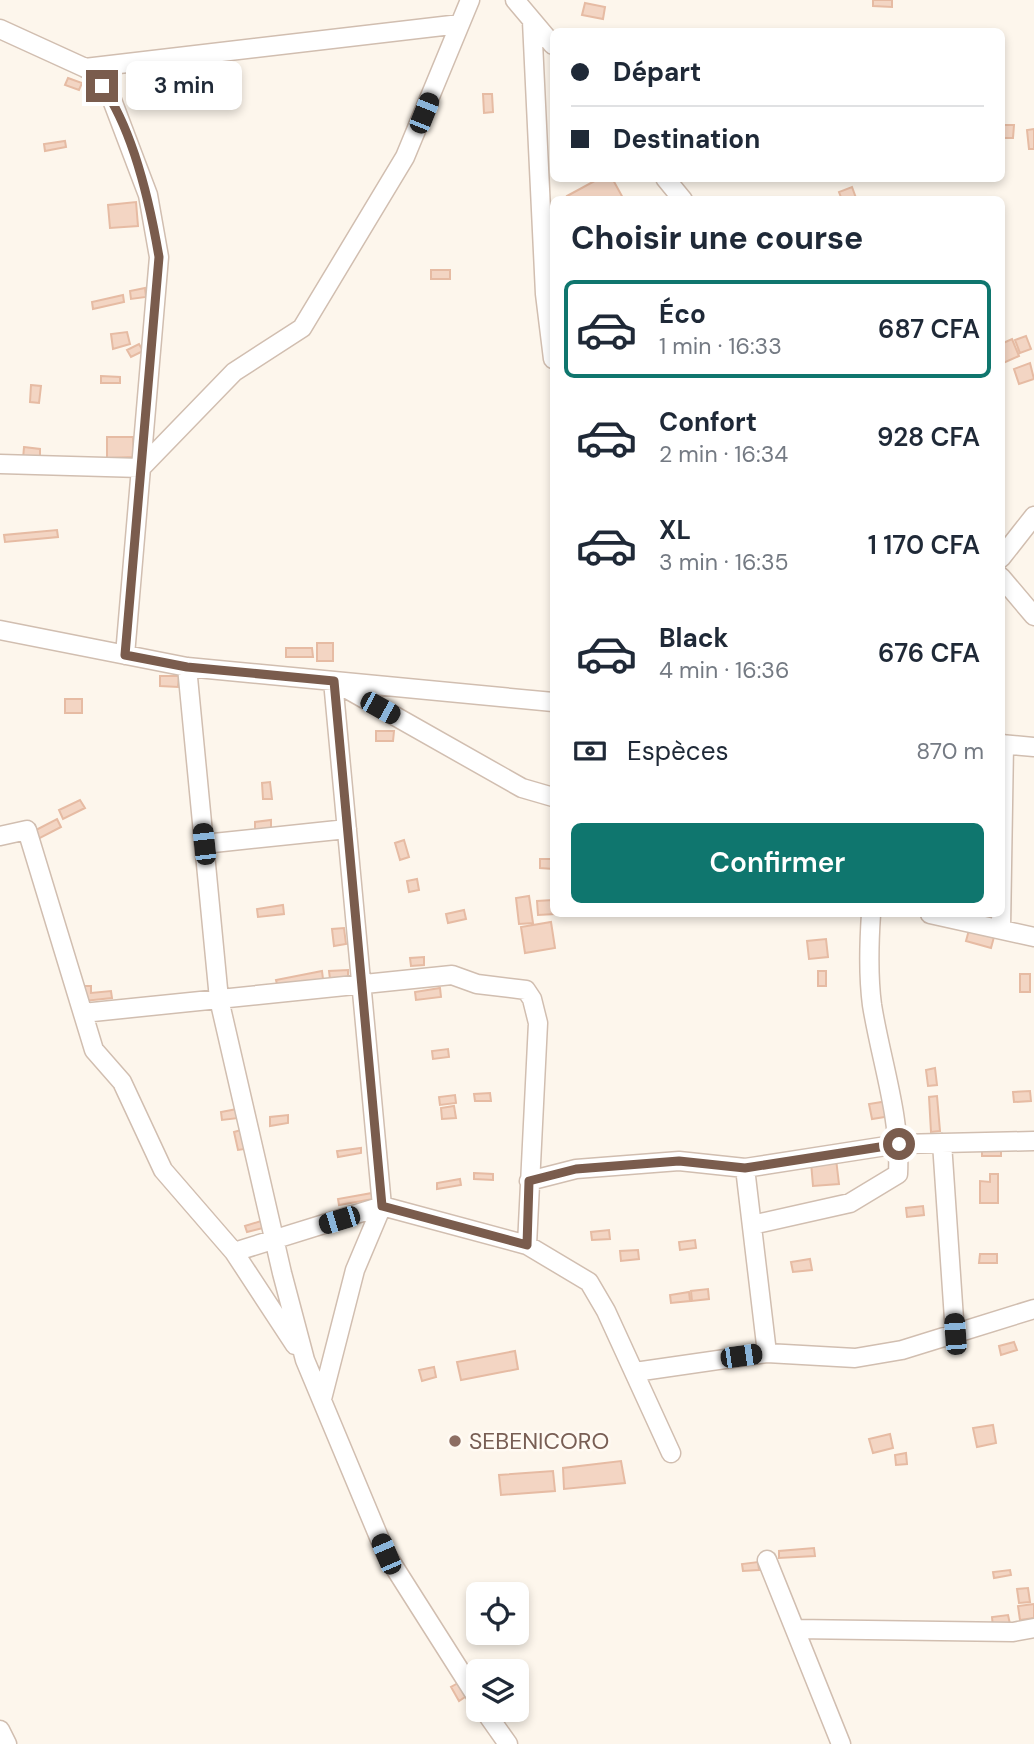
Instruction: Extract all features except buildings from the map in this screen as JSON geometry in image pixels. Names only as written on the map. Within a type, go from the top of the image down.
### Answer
[{"type":"street","points":[[0,464],[141,468],[234,372],[302,328],[405,157],[470,0]]},
{"type":"street","points":[[515,0],[550,42]]},
{"type":"street","points":[[532,21],[545,294],[550,335]]},
{"type":"street","points":[[85,68],[460,24]]},
{"type":"street","points":[[0,29],[92,71],[112,100],[148,195],[159,257],[125,655]]},
{"type":"street","points":[[668,182],[680,196]]},
{"type":"street","points":[[1005,553],[1034,516]]},
{"type":"street","points":[[1005,582],[1034,616]]},
{"type":"street","points":[[0,630],[187,667],[550,702]]},
{"type":"street","points":[[187,667],[219,999],[274,1240],[305,1360],[386,1554],[466,1680]]},
{"type":"street","points":[[334,681],[522,788],[550,796]]},
{"type":"street","points":[[322,1399],[355,1270],[382,1206],[334,681]]},
{"type":"street","points":[[1005,744],[1034,747]]},
{"type":"street","points":[[204,844],[347,829]]},
{"type":"street","points":[[0,836],[27,830],[94,1050],[122,1082],[163,1170],[234,1252],[305,1360]]},
{"type":"street","points":[[752,1224],[850,1203],[898,1174],[899,1144],[872,1004],[869,950],[872,917]]},
{"type":"street","points":[[945,917],[1034,937]]},
{"type":"street","points":[[1001,917],[1001,928]]},
{"type":"street","points":[[83,1013],[452,975],[477,984],[526,990],[532,999],[538,1023],[527,1245]]},
{"type":"street","points":[[529,1181],[576,1169],[679,1161],[745,1168],[899,1144],[1034,1141]]},
{"type":"street","points":[[942,1143],[955,1334]]},
{"type":"street","points":[[745,1168],[767,1353]]},
{"type":"street","points":[[234,1252],[382,1206],[527,1245],[589,1282],[635,1372],[671,1453]]},
{"type":"street","points":[[635,1372],[767,1353],[855,1358],[902,1350],[1034,1309]]},
{"type":"street","points":[[766,1560],[841,1744]]},
{"type":"street","points":[[795,1629],[1013,1632],[1034,1628]]},
{"type":"street","points":[[492,1722],[508,1744]]},
{"type":"street","points":[[0,1730],[7,1744]]},
{"type":"place","name":"SEBENICORO","points":[[455,1441]]},
{"type":"route","points":[[102,86],[112,100],[148,195],[159,257],[125,655],[187,667],[334,681],[382,1206],[527,1245],[529,1181],[576,1169],[679,1161],[745,1168],[899,1144]]}]
